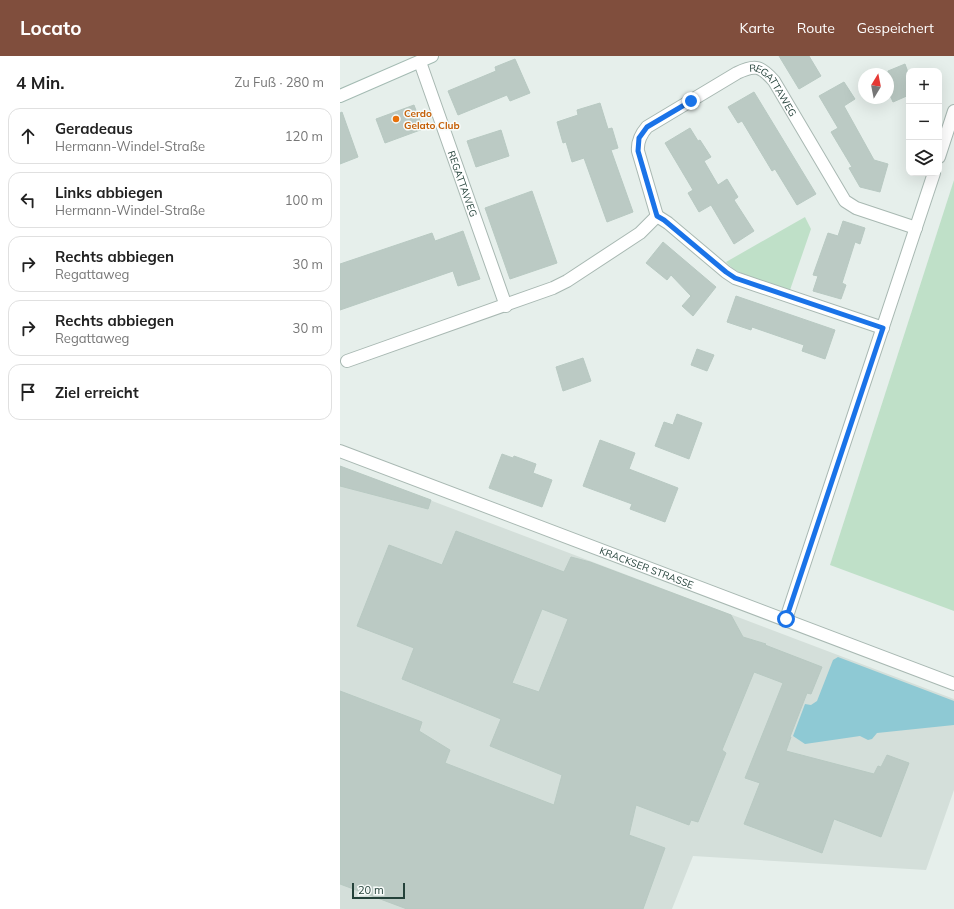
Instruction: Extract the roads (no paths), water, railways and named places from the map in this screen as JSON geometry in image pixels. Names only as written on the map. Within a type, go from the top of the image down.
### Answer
[{"type":"street","points":[[340,96],[432,56]]},
{"type":"street","name":"REGATTAWEG","points":[[420,62],[506,306]]},
{"type":"street","name":"REGATTAWEG","points":[[657,216],[638,151],[637,144],[642,132],[647,127],[737,73],[746,68],[756,67],[766,72],[774,81],[845,201],[856,208],[916,228]]},
{"type":"street","points":[[942,148],[954,111]]},
{"type":"street","points":[[786,619],[933,176]]},
{"type":"street","points":[[347,361],[506,306],[567,281],[640,233],[657,216],[664,220],[735,278],[883,328]]},
{"type":"street","name":"KRACKSER STRASSE","points":[[340,451],[954,684]]},
{"type":"water","points":[[838,657],[954,701],[954,725],[877,733],[872,739],[868,740],[860,736],[805,744],[793,736],[805,704],[811,705],[817,701],[833,660]]},
{"type":"place","name":"Cerdo Gelato Club","points":[[396,119]]}]
